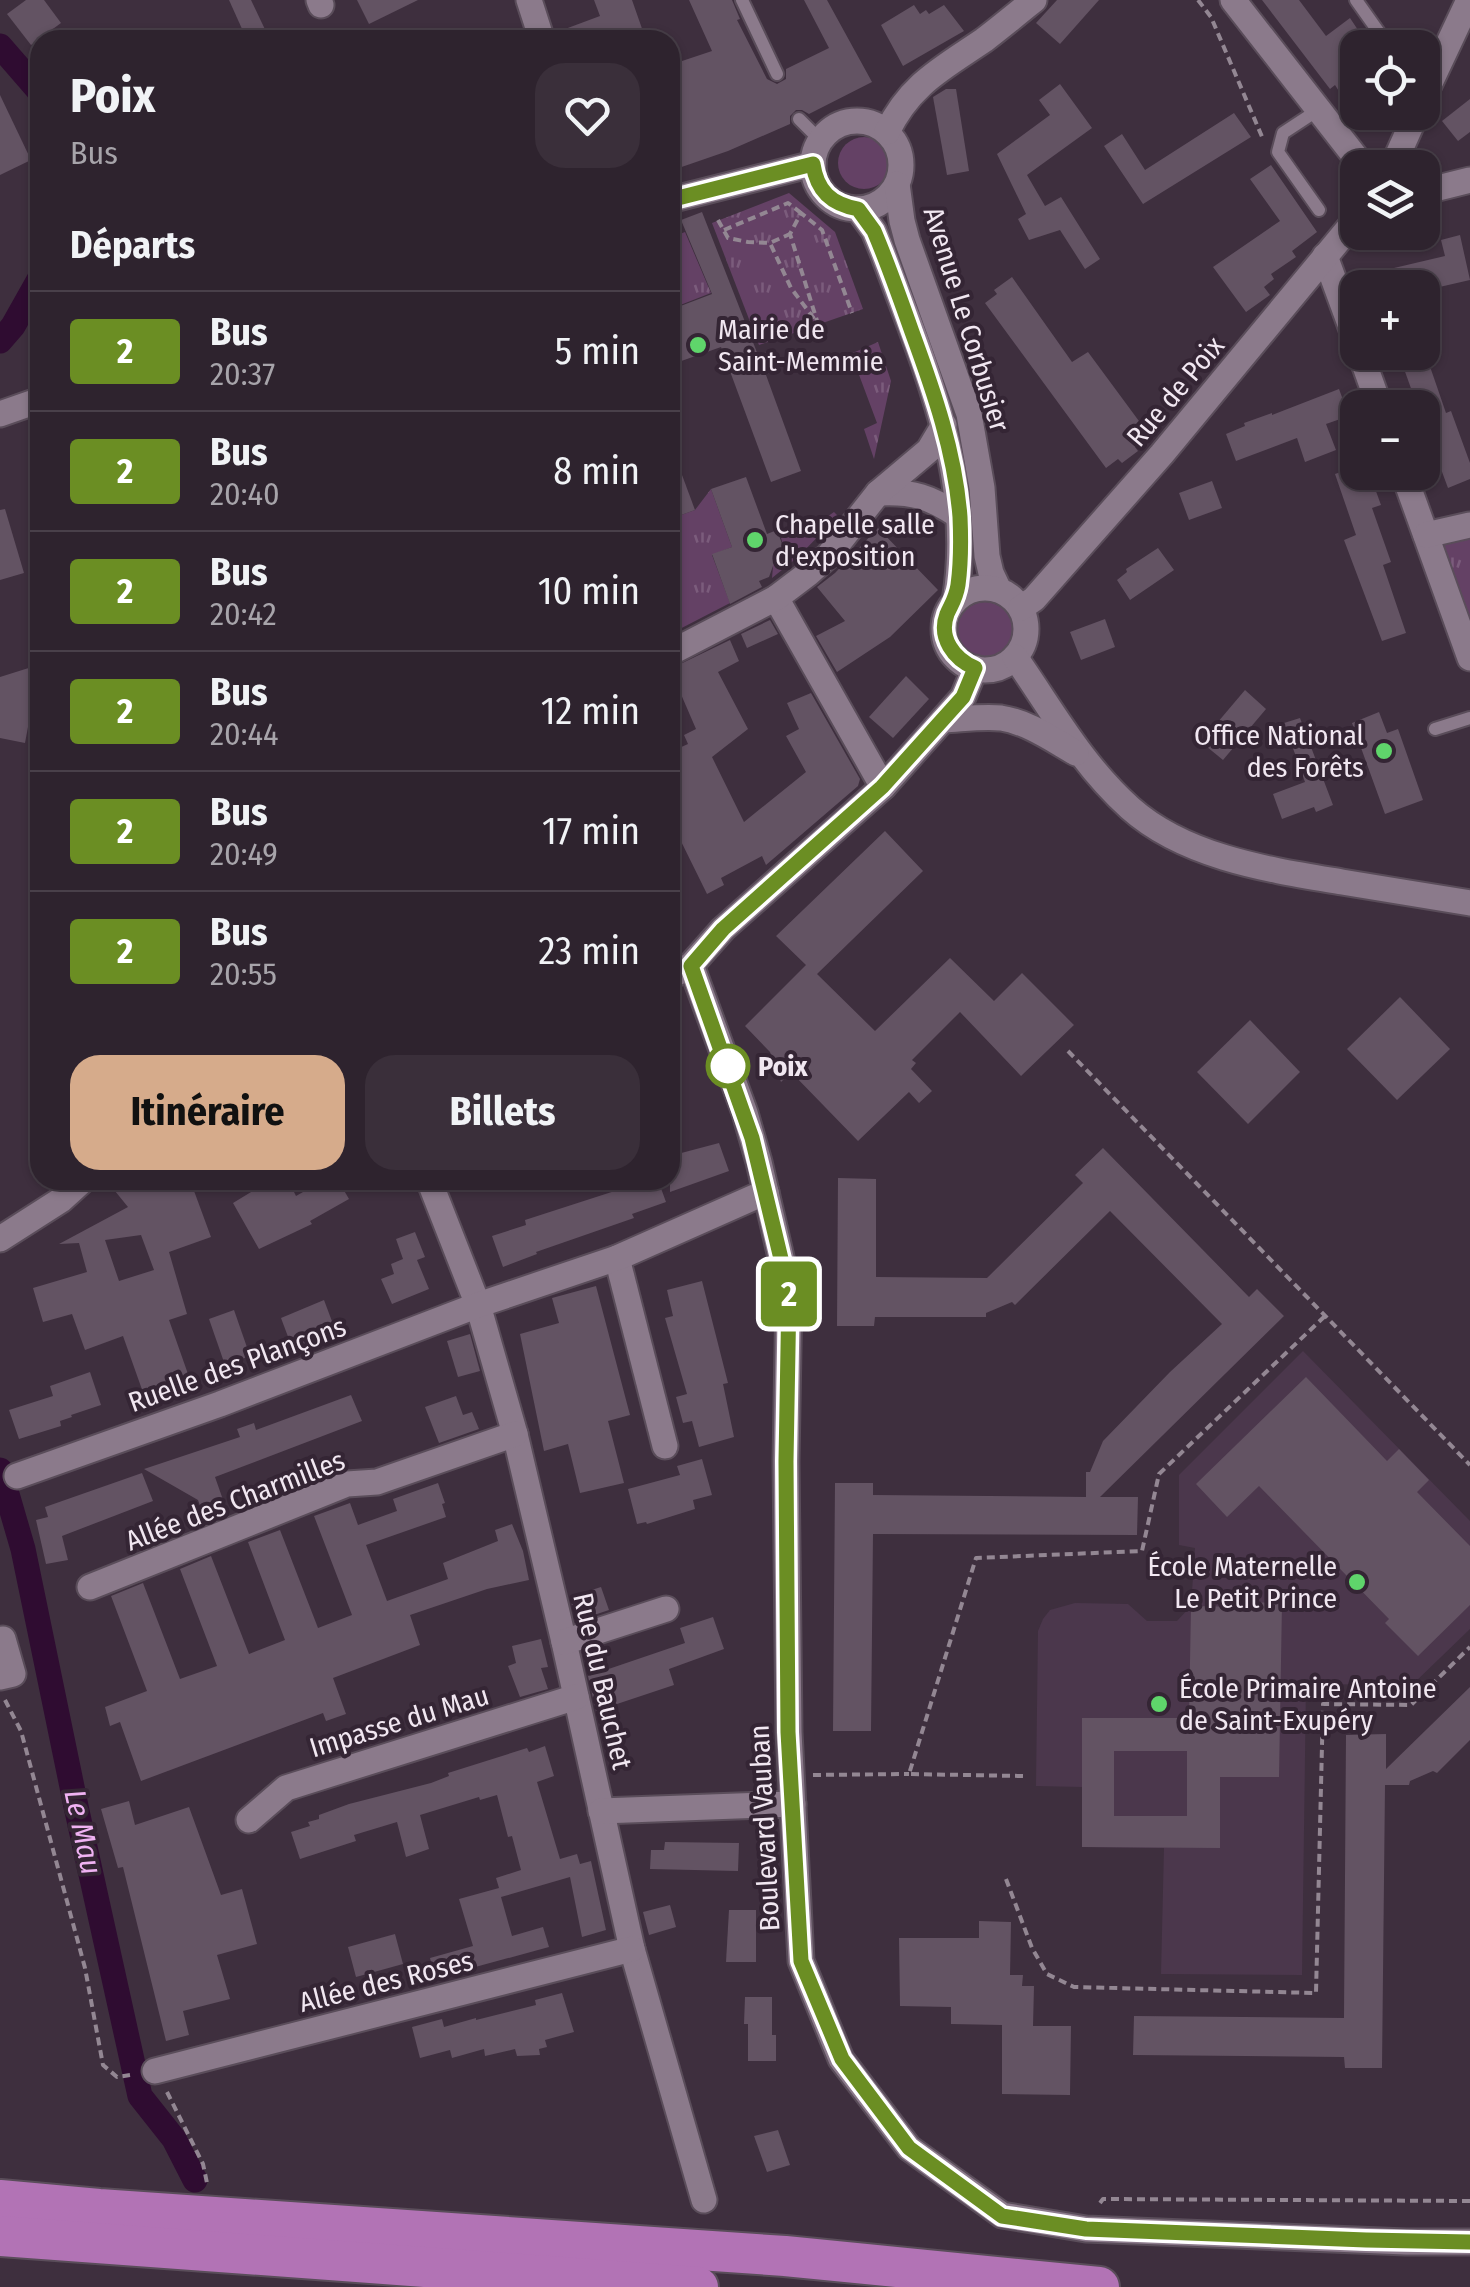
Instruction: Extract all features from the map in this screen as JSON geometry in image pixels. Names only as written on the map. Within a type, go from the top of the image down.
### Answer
[{"type":"main road","points":[[0,2200],[785,2256],[1100,2287]]},
{"type":"main road","points":[[0,2236],[698,2287]]},
{"type":"street","points":[[529,0],[539,30]]},
{"type":"street","points":[[892,122],[901,170],[890,194],[881,202],[858,209],[831,200],[815,178],[813,164],[822,138],[846,122],[892,122],[926,79],[1034,0]]},
{"type":"street","points":[[1234,0],[1350,150]]},
{"type":"street","points":[[1440,62],[1469,0]]},
{"type":"street","points":[[680,197],[813,164]]},
{"type":"street","points":[[1440,188],[1470,180]]},
{"type":"street","name":"Avenue Le Corbusier","points":[[897,184],[907,240],[969,414],[982,488],[987,556],[999,590]]},
{"type":"street","name":"Avenue Le Corbusier","points":[[858,209],[883,252],[944,425],[960,516],[955,601],[944,626],[952,653],[975,668]]},
{"type":"street","name":"Rue de Poix","points":[[1028,604],[1162,454],[1340,238]]},
{"type":"street","points":[[1325,256],[1340,297]]},
{"type":"street","points":[[0,414],[30,404]]},
{"type":"street","points":[[680,648],[776,598],[829,555],[862,510],[923,456],[944,425]]},
{"type":"street","points":[[1410,490],[1470,658]]},
{"type":"street","points":[[878,494],[914,494],[960,516]]},
{"type":"street","points":[[1426,535],[1470,525]]},
{"type":"street","points":[[680,971],[882,787],[963,697],[975,668],[997,668],[1015,657],[1026,639],[1028,604],[988,587],[975,588],[955,601]]},
{"type":"street","points":[[776,598],[882,787]]},
{"type":"street","points":[[1015,657],[1079,755],[1131,810],[1159,828],[1198,848],[1251,866],[1470,903]]},
{"type":"street","points":[[944,720],[985,717],[1018,722],[1079,755]]},
{"type":"street","name":"Boulevard Vauban","points":[[680,971],[744,1113],[789,1292],[788,1732],[801,1961],[842,2059],[909,2148],[1002,2216],[1086,2229],[1470,2242]]},
{"type":"street","points":[[0,1239],[72,1190]]},
{"type":"street","name":"Rue du Bauchet","points":[[432,1190],[478,1305],[515,1434],[632,1949],[704,2200]]},
{"type":"street","name":"Ruelle des Plançons","points":[[17,1476],[220,1404],[478,1305],[617,1258],[766,1192]]},
{"type":"street","points":[[617,1258],[665,1446]]},
{"type":"street","name":"Allée des Charmilles","points":[[90,1587],[347,1484],[377,1482],[515,1434]]},
{"type":"street","points":[[564,1642],[666,1609]]},
{"type":"street","points":[[0,1640],[3,1639],[13,1674],[0,1677]]},
{"type":"street","name":"Impasse du Mau","points":[[249,1820],[286,1788],[576,1697]]},
{"type":"street","points":[[601,1811],[792,1804]]},
{"type":"street","name":"Allée des Roses","points":[[155,2071],[632,1949]]},
{"type":"lane","points":[[742,0],[777,74]]},
{"type":"lane","points":[[1356,0],[1377,30]]},
{"type":"lane","points":[[1318,110],[1283,133],[1278,152],[1319,210]]},
{"type":"lane","points":[[799,119],[822,138]]},
{"type":"lane","points":[[1435,729],[1470,718]]},
{"type":"path","points":[[1198,0],[1211,16],[1262,138],[1278,152]]},
{"type":"path","points":[[724,230],[788,203],[822,230],[852,313]]},
{"type":"path","points":[[770,242],[791,288],[818,324],[790,234],[800,212]]},
{"type":"path","points":[[718,220],[728,238],[770,242],[790,234]]},
{"type":"path","points":[[1068,1051],[1470,1465]]},
{"type":"path","points":[[908,1774],[976,1558],[1142,1551],[1159,1474],[1326,1315]]},
{"type":"path","points":[[1006,1878],[1032,1948],[1047,1974],[1074,1987],[1316,1992],[1322,1704],[1412,1704],[1470,1647]]},
{"type":"path","points":[[0,1692],[21,1731],[85,1968],[103,2065],[117,2077]]},
{"type":"path","points":[[791,1776],[1023,1776]]},
{"type":"path","points":[[155,2071],[203,2164],[209,2190]]},
{"type":"path","points":[[1086,2229],[1103,2199],[1470,2201]]},
{"type":"shaded area","points":[[1303,1351],[1470,1521],[1470,1629],[1412,1685],[1306,1684],[1302,1975],[1161,1974],[1164,1848],[1082,1847],[1082,1787],[1036,1786],[1038,1631],[1050,1610],[1075,1603],[1128,1604],[1147,1621],[1177,1621],[1191,1606],[1195,1548],[1179,1545],[1179,1475]]},
{"type":"green space","points":[[864,137],[882,145],[890,163],[882,181],[864,189],[846,181],[838,163],[846,145]]},
{"type":"green space","points":[[789,193],[835,232],[863,309],[759,345],[712,223]]},
{"type":"green space","points":[[685,232],[711,293],[680,305],[680,234]]},
{"type":"green space","points":[[878,342],[891,381],[874,459],[864,429],[877,423],[848,355]]},
{"type":"green space","points":[[711,489],[732,547],[712,555],[730,603],[680,629],[680,515],[695,510]]},
{"type":"green space","points":[[834,512],[838,516],[772,578],[770,558],[785,552],[781,538],[812,527]]},
{"type":"green space","points":[[1470,525],[1470,658],[1426,535]]},
{"type":"green space","points":[[985,602],[1005,610],[1013,630],[1005,650],[985,658],[965,650],[957,630],[965,610]]},
{"type":"building","points":[[26,0],[44,0],[61,23],[51,30],[30,30],[30,44],[7,14]]},
{"type":"building","points":[[229,0],[251,0],[265,30],[242,30]]},
{"type":"building","points":[[357,0],[418,0],[369,24]]},
{"type":"building","points":[[594,0],[632,0],[642,30],[562,30],[600,16]]},
{"type":"building","points":[[689,0],[732,0],[740,19],[737,20],[767,79],[777,84],[786,79],[786,69],[829,48],[804,0],[827,0],[872,82],[809,114],[796,110],[790,116],[790,124],[680,168],[680,62],[712,51]]},
{"type":"building","points":[[1057,0],[1099,0],[1060,44],[1036,23]]},
{"type":"building","points":[[1262,0],[1299,0],[1326,36],[1350,18],[1358,30],[1340,30],[1340,93],[1335,85],[1330,89]]},
{"type":"building","points":[[914,5],[920,14],[926,10],[929,14],[944,5],[964,31],[903,66],[881,25]]},
{"type":"building","points":[[1060,84],[1092,128],[1027,175],[1045,206],[1061,197],[1100,259],[1085,269],[1060,230],[1029,240],[1018,219],[1026,214],[997,154],[1050,115],[1039,100]]},
{"type":"building","points":[[946,89],[956,89],[969,171],[947,175],[933,97]]},
{"type":"building","points":[[0,95],[30,160],[0,175]]},
{"type":"building","points":[[1470,99],[1470,132],[1458,141],[1442,121]]},
{"type":"building","points":[[1234,113],[1251,137],[1143,204],[1104,146],[1122,134],[1145,170]]},
{"type":"building","points":[[1271,165],[1317,232],[1292,251],[1296,257],[1271,274],[1274,279],[1264,287],[1270,295],[1246,312],[1213,267],[1280,221],[1250,179]]},
{"type":"building","name":"Mairie de Saint-Memmie","points":[[702,212],[758,355],[767,352],[775,371],[766,375],[801,471],[771,482],[721,347],[680,361],[680,306],[712,294],[681,220]]},
{"type":"building","points":[[1460,235],[1470,280],[1440,287],[1440,270],[1386,270],[1445,256],[1441,240]]},
{"type":"building","points":[[1012,277],[1072,362],[1088,352],[1150,436],[1122,463],[1118,459],[1106,468],[985,303],[997,294],[994,290]]},
{"type":"building","points":[[1404,370],[1431,370],[1438,390],[1412,390]]},
{"type":"building","points":[[1339,389],[1340,419],[1326,424],[1336,450],[1305,462],[1297,438],[1236,461],[1226,434],[1245,426],[1244,423]]},
{"type":"building","points":[[1440,396],[1446,413],[1451,411],[1470,463],[1470,479],[1448,488],[1440,466]]},
{"type":"building","points":[[680,470],[695,510],[680,515]]},
{"type":"building","name":"Chapelle salle d'exposition","points":[[746,477],[767,534],[777,530],[785,552],[777,555],[769,577],[759,581],[762,587],[730,604],[712,554],[732,547],[711,489]]},
{"type":"building","points":[[1212,481],[1222,508],[1189,520],[1179,493]]},
{"type":"building","points":[[1341,490],[1376,490],[1381,505],[1372,508],[1391,562],[1383,565],[1406,633],[1382,641],[1344,540],[1356,535]]},
{"type":"building","points":[[5,509],[24,573],[0,580],[0,510]]},
{"type":"building","points":[[878,528],[938,590],[890,637],[837,672],[816,636],[845,621],[817,587]]},
{"type":"building","points":[[1158,548],[1174,570],[1130,600],[1117,580],[1126,569]]},
{"type":"building","points":[[1105,619],[1115,647],[1081,660],[1070,632]]},
{"type":"building","points":[[770,620],[778,634],[747,648],[741,634]]},
{"type":"building","points":[[730,640],[739,661],[718,672],[748,729],[712,757],[744,822],[806,772],[786,736],[799,729],[787,703],[811,693],[860,779],[858,786],[766,865],[762,856],[721,878],[724,885],[707,894],[680,839],[680,748],[688,744],[684,735],[696,729],[680,692],[680,664]]},
{"type":"building","points":[[30,668],[30,716],[25,743],[0,738],[0,677]]},
{"type":"building","points":[[906,676],[929,699],[893,738],[869,717]]},
{"type":"building","points":[[1245,690],[1266,709],[1223,760],[1201,742]]},
{"type":"building","points":[[1379,712],[1387,733],[1398,729],[1423,800],[1385,814],[1352,723]]},
{"type":"building","points":[[1300,718],[1333,805],[1316,812],[1314,807],[1282,819],[1273,794],[1305,782],[1284,723]]},
{"type":"building","points":[[885,831],[923,871],[817,974],[875,1031],[950,958],[994,1001],[1022,973],[1074,1025],[1021,1076],[960,1012],[912,1060],[916,1063],[911,1069],[932,1091],[919,1103],[909,1092],[858,1141],[791,1072],[781,1082],[770,1052],[745,1026],[806,965],[776,936]]},
{"type":"building","points":[[1400,997],[1450,1049],[1397,1100],[1347,1049]]},
{"type":"building","points":[[1250,1020],[1300,1072],[1248,1124],[1197,1072]]},
{"type":"building","points":[[719,1143],[729,1171],[680,1188],[680,1153]]},
{"type":"building","points":[[1103,1148],[1249,1297],[1257,1289],[1284,1316],[1100,1497],[1138,1497],[1137,1535],[873,1534],[871,1731],[833,1731],[835,1483],[873,1483],[873,1495],[1086,1497],[1086,1472],[1090,1472],[1103,1441],[1222,1324],[1110,1211],[1015,1305],[1012,1302],[986,1313],[986,1317],[875,1317],[874,1326],[837,1326],[838,1178],[876,1179],[876,1277],[987,1278],[1083,1183],[1075,1175]]},
{"type":"building","points":[[114,1190],[194,1190],[211,1237],[169,1252],[187,1314],[169,1320],[188,1374],[161,1384],[164,1390],[145,1398],[123,1336],[85,1350],[72,1314],[43,1322],[33,1288],[87,1272],[79,1243],[59,1244],[128,1207]],"holes":[[[141,1235],[154,1270],[119,1281],[105,1240]]]},
{"type":"building","points":[[254,1190],[293,1190],[296,1196],[306,1190],[344,1190],[349,1199],[310,1221],[312,1224],[259,1249],[233,1203]]},
{"type":"building","points":[[618,1190],[662,1190],[666,1202],[632,1214],[634,1218],[503,1267],[492,1236],[526,1225],[525,1220]]},
{"type":"building","points":[[415,1232],[425,1257],[417,1260],[429,1289],[392,1304],[381,1279],[394,1274],[391,1264],[403,1259],[396,1239]]},
{"type":"building","points":[[702,1281],[728,1383],[723,1384],[734,1437],[699,1447],[692,1421],[683,1423],[676,1397],[687,1394],[665,1318],[673,1316],[667,1290]]},
{"type":"building","points":[[596,1286],[630,1415],[608,1421],[624,1483],[580,1493],[568,1444],[544,1451],[520,1334],[559,1323],[552,1298]]},
{"type":"building","points":[[324,1300],[336,1332],[293,1350],[281,1318]]},
{"type":"building","points":[[234,1310],[250,1356],[225,1365],[209,1319]]},
{"type":"building","points":[[470,1334],[480,1371],[458,1377],[447,1341]]},
{"type":"building","points":[[90,1372],[101,1405],[71,1415],[60,1421],[61,1426],[19,1439],[9,1410],[53,1396],[50,1386]]},
{"type":"building","points":[[1306,1377],[1387,1461],[1399,1449],[1429,1480],[1417,1492],[1470,1546],[1470,1605],[1418,1656],[1385,1623],[1389,1619],[1259,1486],[1227,1517],[1196,1484]]},
{"type":"building","points":[[351,1395],[362,1421],[215,1477],[228,1514],[206,1523],[198,1500],[144,1469],[240,1437],[237,1429],[254,1423],[256,1430]]},
{"type":"building","points":[[456,1396],[463,1415],[472,1412],[479,1429],[439,1443],[425,1407]]},
{"type":"building","points":[[702,1459],[712,1495],[693,1500],[695,1509],[637,1524],[628,1489],[680,1475],[677,1466]]},
{"type":"building","points":[[142,1473],[153,1501],[62,1536],[68,1560],[46,1564],[36,1520],[48,1517],[45,1507]]},
{"type":"building","points":[[438,1483],[446,1517],[366,1545],[387,1601],[448,1579],[443,1563],[498,1541],[495,1530],[512,1524],[529,1580],[487,1589],[410,1615],[420,1645],[333,1678],[346,1714],[326,1721],[323,1713],[141,1781],[120,1722],[110,1726],[105,1707],[147,1691],[111,1596],[143,1583],[180,1679],[217,1666],[180,1569],[211,1556],[249,1654],[285,1640],[248,1542],[280,1530],[318,1628],[352,1615],[314,1516],[350,1503],[358,1525],[397,1511],[393,1499]]},
{"type":"building","points":[[601,1587],[609,1610],[576,1621],[570,1597]]},
{"type":"building","points":[[1243,1602],[1282,1603],[1279,1777],[1220,1777],[1220,1848],[1082,1847],[1082,1718],[1189,1718],[1191,1606],[1243,1607]],"holes":[[[1114,1751],[1187,1751],[1187,1816],[1114,1816]]]},
{"type":"building","points":[[713,1617],[724,1649],[669,1669],[674,1685],[596,1711],[588,1676],[685,1643],[680,1628]]},
{"type":"building","points":[[541,1639],[548,1667],[541,1668],[548,1689],[520,1697],[508,1666],[516,1663],[512,1646]]},
{"type":"building","points":[[1470,1687],[1470,1740],[1437,1773],[1433,1771],[1409,1785],[1385,1785],[1382,2068],[1345,2068],[1344,2057],[1133,2055],[1134,2016],[1344,2018],[1346,1735],[1386,1734],[1386,1769]]},
{"type":"building","points":[[545,1746],[554,1776],[537,1782],[560,1859],[577,1854],[580,1864],[591,1861],[606,1930],[582,1937],[570,1877],[501,1897],[512,1936],[543,1927],[549,1947],[435,1978],[430,1958],[473,1946],[459,1899],[499,1888],[496,1878],[521,1870],[497,1795],[420,1815],[429,1849],[406,1857],[397,1822],[354,1835],[356,1841],[300,1859],[291,1832],[310,1826],[308,1822],[319,1819],[319,1815],[431,1783],[449,1776],[448,1773],[527,1748],[529,1752]]},
{"type":"building","points":[[129,1801],[135,1825],[189,1807],[221,1895],[242,1889],[257,1944],[217,1955],[230,1999],[183,2011],[189,2035],[166,2041],[123,1867],[118,1868],[101,1809]]},
{"type":"building","points":[[665,1842],[739,1843],[738,1871],[650,1869],[651,1850],[664,1850]]},
{"type":"building","points":[[670,1905],[676,1927],[649,1935],[643,1912]]},
{"type":"building","points":[[729,1910],[756,1910],[756,1962],[726,1962]]},
{"type":"building","points":[[979,1921],[1011,1922],[1010,1975],[1023,1975],[1022,1986],[1034,1986],[1033,2026],[1071,2026],[1070,2095],[1002,2094],[1002,2025],[951,2024],[951,2007],[900,2006],[899,1938],[979,1938]]},
{"type":"building","points":[[395,1934],[403,1964],[356,1977],[348,1947]]},
{"type":"building","points":[[562,1993],[574,2032],[545,2040],[547,2047],[539,2049],[540,2055],[517,2056],[515,2049],[485,2056],[484,2049],[452,2058],[450,2050],[420,2058],[412,2027],[442,2019],[444,2027],[476,2020],[536,2005],[535,2000]]},
{"type":"building","points":[[745,1997],[772,1997],[776,2061],[748,2061]]},
{"type":"building","points":[[778,2130],[790,2165],[767,2172],[754,2136]]},
{"type":"waterway","name":"Le Mau","points":[[0,46],[30,80]]},
{"type":"waterway","name":"Le Mau","points":[[0,341],[30,296]]},
{"type":"waterway","name":"Le Mau","points":[[0,1470],[23,1549],[140,2096],[174,2139],[195,2180]]},
{"type":"bus line","name":"2","points":[[680,197],[813,164],[821,190],[844,207],[858,209],[874,231],[944,425],[960,516],[960,555],[955,601],[944,626],[952,653],[975,668],[963,697],[882,787],[723,929],[691,966],[752,1138],[789,1292],[788,1732],[801,1961],[842,2059],[909,2148],[1002,2216],[1086,2229],[1470,2242]]},
{"type":"place","name":"Mairie de Saint-Memmie","points":[[698,345]]},
{"type":"place","name":"Chapelle salle d'exposition","points":[[755,540]]},
{"type":"place","name":"Office National des Forêts","points":[[1384,751]]},
{"type":"place","name":"Poix","points":[[728,1066]]},
{"type":"place","name":"École Maternelle Le Petit Prince","points":[[1357,1582]]},
{"type":"place","name":"École Primaire Antoine de Saint-Exupéry","points":[[1159,1704]]}]
